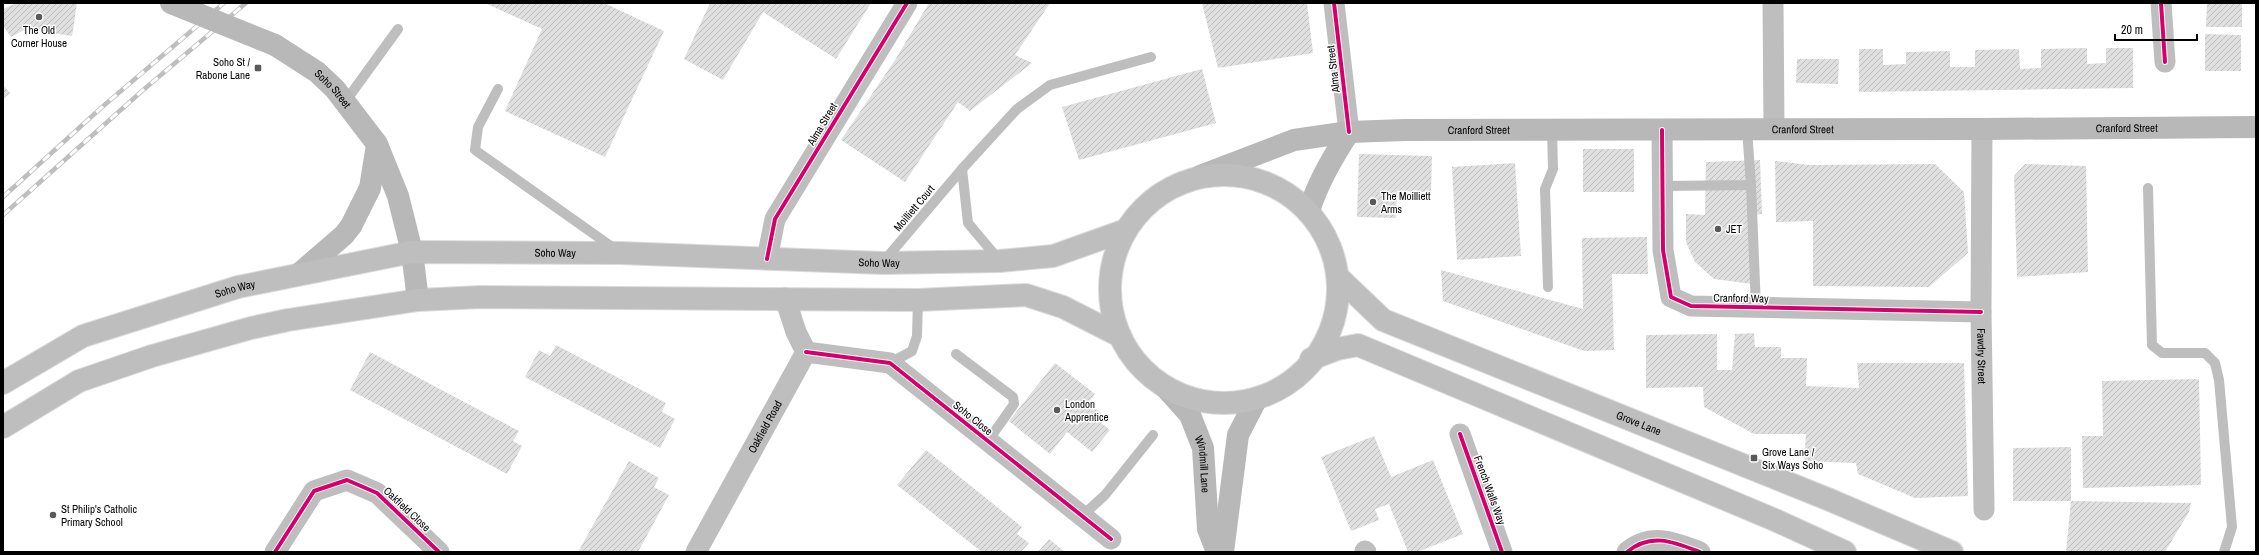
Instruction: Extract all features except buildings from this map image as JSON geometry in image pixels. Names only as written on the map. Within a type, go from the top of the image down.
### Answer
[{"type":"main road","name":"Soho Street","points":[[171,3],[275,45],[317,72],[345,102],[377,144],[398,196],[412,252],[418,300]]},
{"type":"main road","name":"Cranford Street","points":[[1200,176],[1294,140],[1349,132],[1552,128],[1662,130],[2256,127]]},
{"type":"main road","points":[[1308,210],[1330,162],[1349,132]]},
{"type":"main road","points":[[300,273],[344,235],[351,226],[370,188],[377,144]]},
{"type":"main road","points":[[1226,174],[1260,179],[1283,190],[1308,210],[1329,241],[1338,277],[1337,310],[1329,335],[1295,379],[1277,390],[1257,398],[1228,403],[1202,401],[1165,387],[1142,369],[1129,353],[1120,336],[1110,296],[1113,260],[1126,230],[1165,190],[1200,176],[1226,174]]},
{"type":"main road","name":"Soho Way","points":[[3,383],[83,336],[238,287],[300,273],[412,252],[620,253],[883,263],[1000,262],[1054,256],[1126,230]]},
{"type":"main road","name":"Grove Lane","points":[[1338,277],[1383,320],[1822,497],[1952,552]]},
{"type":"main road","points":[[3,426],[79,380],[152,356],[251,328],[288,320],[418,300],[481,297],[918,300],[1026,295],[1063,307],[1120,336]]},
{"type":"main road","points":[[1310,359],[1336,348],[1358,346],[1775,520],[1845,552]]},
{"type":"main road","name":"Windmill Lane","points":[[1165,387],[1190,415],[1203,448],[1208,529],[1217,552]]},
{"type":"main road","points":[[1223,552],[1238,435],[1257,398]]},
{"type":"street","name":"Alma Street","points":[[767,259],[774,219],[907,3]]},
{"type":"street","name":"Alma Street","points":[[1334,3],[1349,132]]},
{"type":"street","points":[[1773,3],[1774,129]]},
{"type":"street","points":[[2161,3],[2165,62]]},
{"type":"street","name":"Fawdry Street","points":[[1982,129],[1981,312],[1984,510]]},
{"type":"street","name":"Cranford Way","points":[[1662,130],[1663,250],[1671,297],[1691,306],[1981,312]]},
{"type":"street","points":[[785,298],[796,332],[806,352],[890,363]]},
{"type":"street","name":"Oakfield Road","points":[[696,552],[806,352]]},
{"type":"street","name":"Soho Close","points":[[890,363],[1111,539]]},
{"type":"street","name":"French Walls Way","points":[[1460,434],[1502,552]]},
{"type":"street","name":"Oakfield Close","points":[[275,552],[314,491],[347,480],[377,493],[438,552]]},
{"type":"street","points":[[1627,552],[1648,540],[1673,542],[1700,552]]},
{"type":"lane","points":[[345,102],[398,30]]},
{"type":"lane","name":"Moilliett Court","points":[[883,263],[962,169],[1017,109],[1050,85],[1151,57]]},
{"type":"lane","points":[[498,89],[478,127],[475,150],[620,253]]},
{"type":"lane","points":[[1548,287],[1545,189],[1553,169],[1552,128]]},
{"type":"lane","points":[[1747,129],[1756,308]]},
{"type":"lane","points":[[962,169],[968,223],[1000,262]]},
{"type":"lane","points":[[1663,186],[1751,185]]},
{"type":"lane","points":[[2148,188],[2152,345],[2162,353],[2205,353],[2215,363],[2219,380],[2232,527],[2224,552]]},
{"type":"lane","points":[[890,363],[912,351],[917,336],[918,300]]},
{"type":"lane","points":[[956,354],[1013,397],[1014,404],[988,441]]},
{"type":"lane","points":[[1082,516],[1105,495],[1153,435]]},
{"type":"railway","points":[[3,197],[101,108],[224,3]]},
{"type":"railway","points":[[3,215],[142,91],[246,3]]},
{"type":"cycle path","points":[[767,259],[775,219],[907,3]]},
{"type":"cycle path","points":[[1334,3],[1349,132]]},
{"type":"cycle path","points":[[2161,3],[2165,62]]},
{"type":"cycle path","points":[[1662,130],[1663,250],[1671,297],[1691,306],[1981,312]]},
{"type":"cycle path","points":[[806,352],[890,363],[1111,539]]},
{"type":"cycle path","points":[[1460,434],[1502,552]]},
{"type":"cycle path","points":[[275,552],[314,491],[347,480],[377,493],[439,552]]},
{"type":"cycle path","points":[[1627,552],[1645,542],[1654,541],[1672,542],[1700,552]]},
{"type":"place","name":"The Old Corner House","points":[[39,17]]},
{"type":"place","name":"Soho St / Rabone Lane","points":[[258,68]]},
{"type":"place","name":"The Moilliett Arms","points":[[1373,202]]},
{"type":"place","name":"JET","points":[[1718,229]]},
{"type":"place","name":"London Apprentice","points":[[1057,410]]},
{"type":"place","name":"Grove Lane / Six Ways Soho","points":[[1754,458]]},
{"type":"place","name":"St Philip's Catholic Primary School","points":[[53,515]]}]
